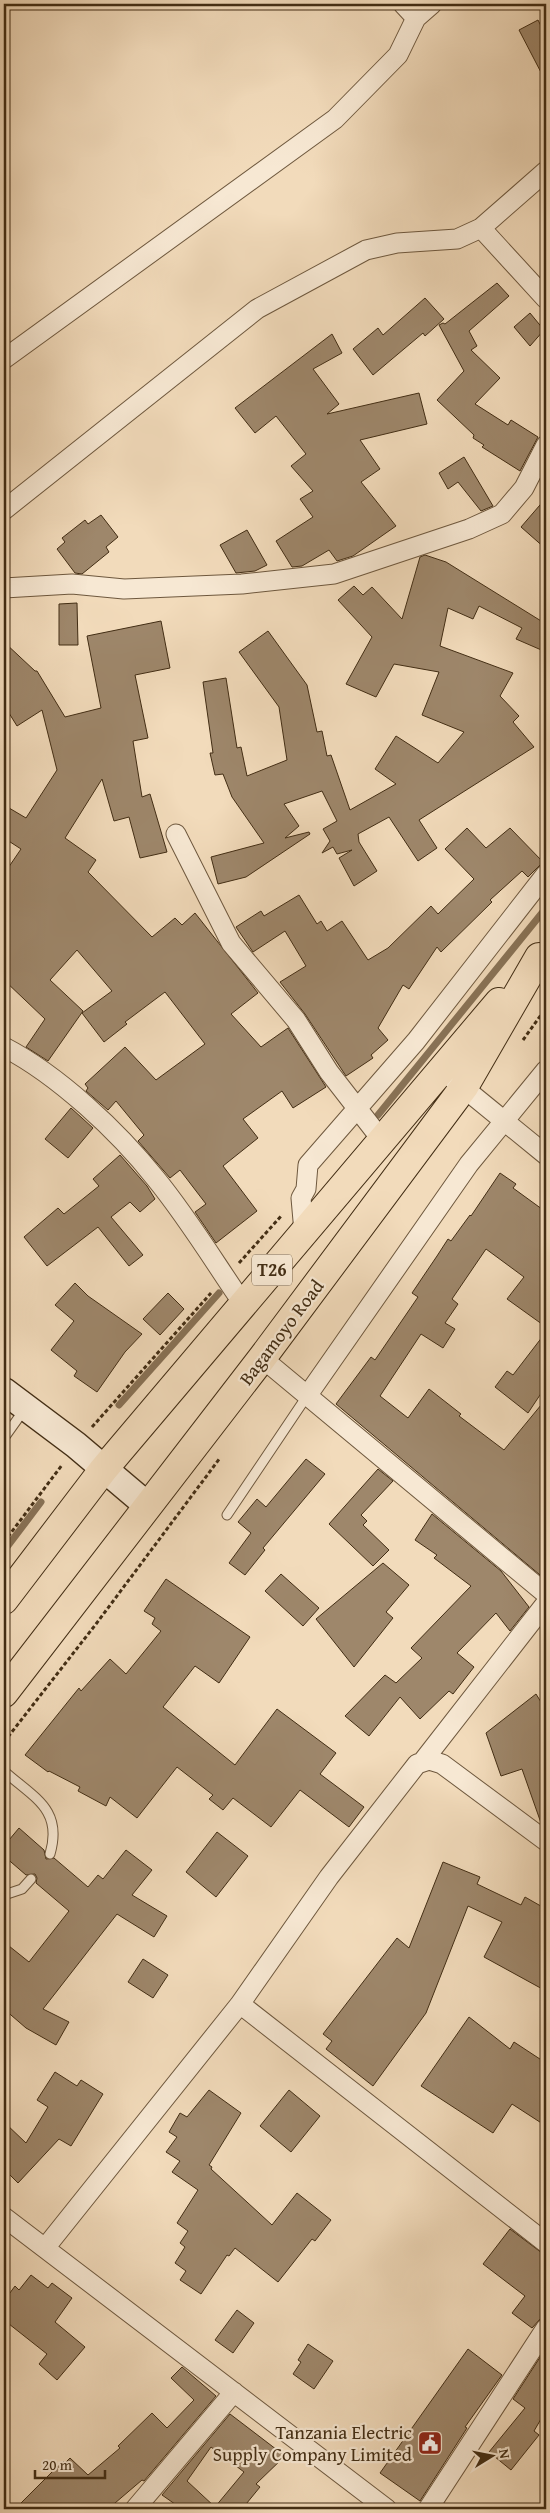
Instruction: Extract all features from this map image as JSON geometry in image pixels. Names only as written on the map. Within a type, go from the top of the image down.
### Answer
[{"type":"highway","name":"Bagamoyo Road","points":[[4,1600],[103,1470],[244,1305],[381,1139],[543,952]]},
{"type":"highway","name":"Bagamoyo Road","points":[[4,1693],[262,1358],[464,1087],[543,952]]},
{"type":"main road","points":[[4,1391],[76,1445],[103,1470],[148,1506]]},
{"type":"street","points":[[402,4],[416,18]]},
{"type":"street","points":[[4,359],[335,119],[398,55],[416,18],[432,4]]},
{"type":"street","points":[[4,510],[257,309],[366,250],[397,243],[457,239],[481,228],[546,170]]},
{"type":"street","points":[[481,228],[546,299]]},
{"type":"street","points":[[4,588],[72,584],[124,589],[222,584],[334,574],[469,529],[502,514],[524,488],[546,446]]},
{"type":"street","points":[[176,834],[231,944],[296,1020],[329,1072],[381,1139]]},
{"type":"street","points":[[304,1232],[301,1198],[306,1189],[308,1165],[416,1041],[546,874]]},
{"type":"street","points":[[4,1047],[29,1060],[98,1117],[156,1178],[244,1305]]},
{"type":"street","points":[[440,1070],[464,1087],[546,1155]]},
{"type":"street","points":[[307,1396],[469,1164],[546,1070]]},
{"type":"street","points":[[262,1358],[546,1594]]},
{"type":"street","points":[[45,2248],[240,2004],[329,1877],[412,1769],[423,1761],[546,1603]]},
{"type":"street","points":[[423,1761],[436,1760],[546,1841]]},
{"type":"street","points":[[240,2004],[546,2242]]},
{"type":"street","points":[[4,2217],[387,2509]]},
{"type":"street","points":[[428,2509],[546,2328]]},
{"type":"street","points":[[135,2509],[234,2392]]},
{"type":"lane","points":[[227,1515],[307,1396]]},
{"type":"lane","points":[[4,1438],[26,1408]]},
{"type":"lane","points":[[4,1771],[50,1812],[55,1837],[50,1854]]},
{"type":"lane","points":[[4,1895],[22,1889],[32,1879]]},
{"type":"path","points":[[4,1542],[76,1445],[306,1189]]},
{"type":"building","points":[[538,20],[546,36],[546,82],[519,30]]},
{"type":"building","points":[[497,283],[509,296],[469,331],[477,346],[471,350],[500,378],[475,404],[508,425],[511,420],[538,437],[520,471],[482,447],[484,445],[473,438],[474,435],[437,400],[464,371],[439,325],[445,324]]},
{"type":"building","points":[[425,298],[444,319],[425,336],[423,333],[373,375],[353,349],[378,328],[383,335]]},
{"type":"building","points":[[530,313],[544,330],[530,346],[514,327]]},
{"type":"building","points":[[332,334],[342,353],[313,369],[339,404],[327,414],[419,393],[427,424],[360,440],[380,469],[361,482],[396,526],[353,556],[337,561],[329,550],[302,566],[292,567],[276,541],[313,517],[300,499],[313,491],[291,466],[306,454],[276,416],[255,433],[235,408]]},
{"type":"building","points":[[464,457],[493,506],[481,511],[458,482],[448,489],[439,473]]},
{"type":"building","points":[[546,498],[546,549],[521,527]]},
{"type":"building","points":[[101,515],[118,537],[106,547],[109,552],[82,574],[75,573],[57,549],[65,542],[62,538],[85,520],[88,524]]},
{"type":"building","points":[[247,530],[267,565],[255,571],[236,573],[220,545]]},
{"type":"building","points":[[425,555],[446,562],[546,624],[546,652],[516,639],[522,628],[479,606],[473,619],[448,608],[440,646],[513,673],[500,696],[519,716],[513,722],[534,747],[419,820],[437,848],[418,861],[389,817],[358,834],[359,842],[377,871],[354,886],[339,858],[352,850],[337,854],[333,847],[322,853],[330,841],[323,829],[337,821],[322,791],[284,804],[299,826],[285,838],[309,832],[310,834],[246,877],[218,884],[211,857],[264,843],[232,797],[223,774],[215,775],[210,753],[213,753],[203,682],[226,678],[237,748],[241,747],[247,776],[287,760],[279,707],[239,652],[268,631],[307,685],[317,732],[322,731],[327,756],[331,755],[350,810],[396,784],[375,769],[396,736],[438,763],[464,732],[422,715],[439,672],[394,664],[376,697],[346,684],[372,637],[338,600],[354,586],[363,595],[372,587],[402,619],[420,557]]},
{"type":"building","points":[[77,603],[78,645],[59,645],[59,604]]},
{"type":"building","points":[[161,621],[170,668],[135,675],[148,738],[133,741],[142,797],[150,794],[167,852],[140,858],[129,817],[114,821],[102,779],[65,838],[96,860],[88,872],[152,937],[175,918],[182,925],[195,913],[258,993],[231,1014],[261,1047],[288,1028],[326,1087],[293,1108],[282,1091],[243,1119],[258,1138],[223,1166],[257,1211],[216,1243],[195,1212],[206,1204],[180,1170],[170,1178],[138,1141],[144,1135],[116,1101],[108,1110],[86,1091],[88,1088],[85,1084],[125,1047],[156,1080],[205,1044],[165,992],[125,1022],[127,1024],[104,1042],[82,1013],[112,991],[77,950],[50,980],[83,1011],[48,1061],[26,1047],[45,1019],[4,980],[4,874],[21,849],[4,838],[4,805],[26,818],[57,770],[42,710],[17,726],[4,705],[4,642],[37,671],[65,717],[101,708],[87,636]]},
{"type":"building","points":[[467,828],[486,848],[510,828],[543,862],[528,877],[522,871],[490,900],[492,902],[441,952],[437,947],[409,989],[403,985],[378,1028],[388,1040],[371,1055],[373,1058],[346,1076],[305,1014],[280,982],[306,966],[285,931],[253,952],[236,927],[261,911],[264,916],[299,895],[317,924],[321,921],[327,931],[342,921],[368,960],[388,948],[431,906],[438,914],[474,879],[445,849]]},
{"type":"building","points":[[71,1108],[93,1128],[68,1158],[45,1139]]},
{"type":"building","points":[[120,1155],[147,1186],[155,1199],[140,1212],[130,1202],[111,1217],[143,1255],[129,1266],[98,1227],[47,1266],[24,1237],[58,1208],[64,1214],[99,1186],[93,1179]]},
{"type":"building","points":[[500,1173],[516,1184],[513,1188],[546,1212],[546,1327],[507,1299],[524,1277],[486,1249],[452,1299],[458,1304],[445,1323],[455,1329],[443,1348],[421,1334],[380,1396],[408,1418],[429,1389],[461,1414],[459,1416],[504,1450],[546,1399],[546,1580],[336,1404],[371,1357],[375,1360],[418,1297],[412,1293],[448,1239],[451,1241],[471,1216]]},
{"type":"building","points":[[75,1283],[88,1296],[142,1334],[125,1352],[97,1392],[74,1376],[77,1371],[51,1350],[74,1321],[55,1305]]},
{"type":"building","points":[[168,1293],[184,1309],[160,1335],[143,1319]]},
{"type":"building","points":[[546,1332],[546,1386],[528,1413],[495,1387],[507,1371],[513,1375]]},
{"type":"building","points":[[306,1459],[325,1474],[263,1548],[265,1550],[245,1575],[229,1563],[251,1533],[238,1522],[257,1499],[266,1507]]},
{"type":"building","points":[[378,1469],[393,1481],[361,1515],[367,1521],[363,1525],[389,1550],[373,1566],[329,1524]]},
{"type":"building","points":[[432,1514],[501,1571],[529,1607],[510,1631],[496,1613],[457,1653],[474,1667],[453,1694],[449,1691],[420,1719],[400,1697],[369,1736],[345,1716],[385,1675],[396,1683],[422,1658],[411,1648],[471,1586],[434,1558],[437,1555],[415,1540]]},
{"type":"building","points":[[383,1563],[409,1585],[386,1612],[393,1618],[354,1667],[316,1619]]},
{"type":"building","points":[[281,1574],[319,1608],[303,1626],[265,1591]]},
{"type":"building","points":[[166,1579],[250,1637],[219,1683],[195,1666],[163,1707],[235,1765],[277,1709],[336,1753],[320,1774],[364,1807],[349,1827],[300,1790],[271,1827],[233,1798],[223,1810],[209,1799],[213,1795],[177,1767],[137,1818],[110,1797],[106,1806],[78,1791],[80,1787],[48,1772],[25,1755],[79,1688],[81,1691],[110,1659],[126,1674],[161,1631],[152,1624],[155,1618],[144,1611]]},
{"type":"building","points":[[536,1694],[546,1710],[546,1827],[541,1823],[522,1769],[501,1776],[486,1733]]},
{"type":"building","points":[[19,1828],[44,1850],[46,1859],[54,1858],[88,1887],[98,1875],[103,1879],[126,1850],[152,1870],[132,1895],[167,1916],[154,1937],[117,1914],[43,2009],[69,2022],[56,2045],[26,2028],[4,2009],[4,1942],[29,1962],[69,1911],[36,1883],[37,1878],[35,1874],[26,1875],[4,1856],[4,1846]]},
{"type":"building","points":[[217,1832],[248,1856],[216,1897],[186,1872]]},
{"type":"building","points":[[443,1862],[480,1877],[477,1884],[521,1905],[525,1897],[546,1909],[546,1991],[484,1957],[502,1922],[468,1906],[426,2013],[373,2086],[326,2049],[332,2041],[323,2034],[397,1938],[409,1948]]},
{"type":"building","points":[[143,1959],[168,1975],[153,1998],[128,1982]]},
{"type":"building","points":[[469,2017],[510,2049],[514,2042],[546,2063],[546,2126],[512,2104],[493,2133],[421,2086]]},
{"type":"building","points":[[55,2072],[77,2086],[81,2080],[103,2094],[71,2146],[59,2139],[18,2183],[4,2169],[4,2122],[26,2143],[48,2107],[37,2100]]},
{"type":"building","points":[[209,2090],[241,2113],[209,2165],[212,2167],[211,2169],[272,2225],[297,2193],[331,2220],[315,2241],[312,2239],[278,2282],[235,2248],[229,2256],[227,2255],[201,2294],[180,2280],[186,2271],[175,2263],[185,2247],[180,2243],[188,2231],[177,2223],[198,2190],[172,2172],[180,2161],[166,2152],[177,2137],[169,2132],[180,2113],[187,2117]]},
{"type":"building","points":[[289,2090],[320,2116],[291,2152],[260,2126]]},
{"type":"building","points":[[510,2229],[546,2256],[546,2317],[541,2318],[532,2328],[512,2313],[525,2296],[483,2264]]},
{"type":"building","points":[[31,2275],[48,2288],[52,2283],[72,2298],[55,2322],[85,2347],[57,2380],[39,2364],[47,2354],[4,2320],[4,2301],[15,2286],[19,2290]]},
{"type":"building","points":[[237,2310],[254,2323],[233,2353],[215,2340]]},
{"type":"building","points":[[308,2344],[333,2361],[314,2389],[293,2374],[301,2362],[298,2360]]},
{"type":"building","points":[[546,2348],[546,2422],[541,2419],[534,2431],[539,2435],[511,2470],[489,2452],[525,2408],[513,2399]]},
{"type":"building","points":[[468,2349],[502,2375],[465,2427],[467,2428],[420,2501],[380,2473]]},
{"type":"building","points":[[182,2367],[216,2396],[144,2481],[142,2480],[108,2509],[15,2509],[63,2461],[65,2463],[70,2458],[88,2475],[120,2448],[118,2446],[152,2413],[167,2428],[194,2400],[171,2378]]},
{"type":"building","points":[[230,2414],[285,2456],[256,2484],[260,2487],[242,2509],[182,2509],[162,2495]],"holes":[[[211,2447],[244,2472],[215,2507],[187,2481]]]},
{"type":"waterway","points":[[378,1115],[546,908]]},
{"type":"waterway","points":[[119,1405],[219,1293]]},
{"type":"waterway","points":[[4,1551],[41,1502]]},
{"type":"place","name":"Tanzania Electric Supply Company Limited","points":[[430,2443]]}]
